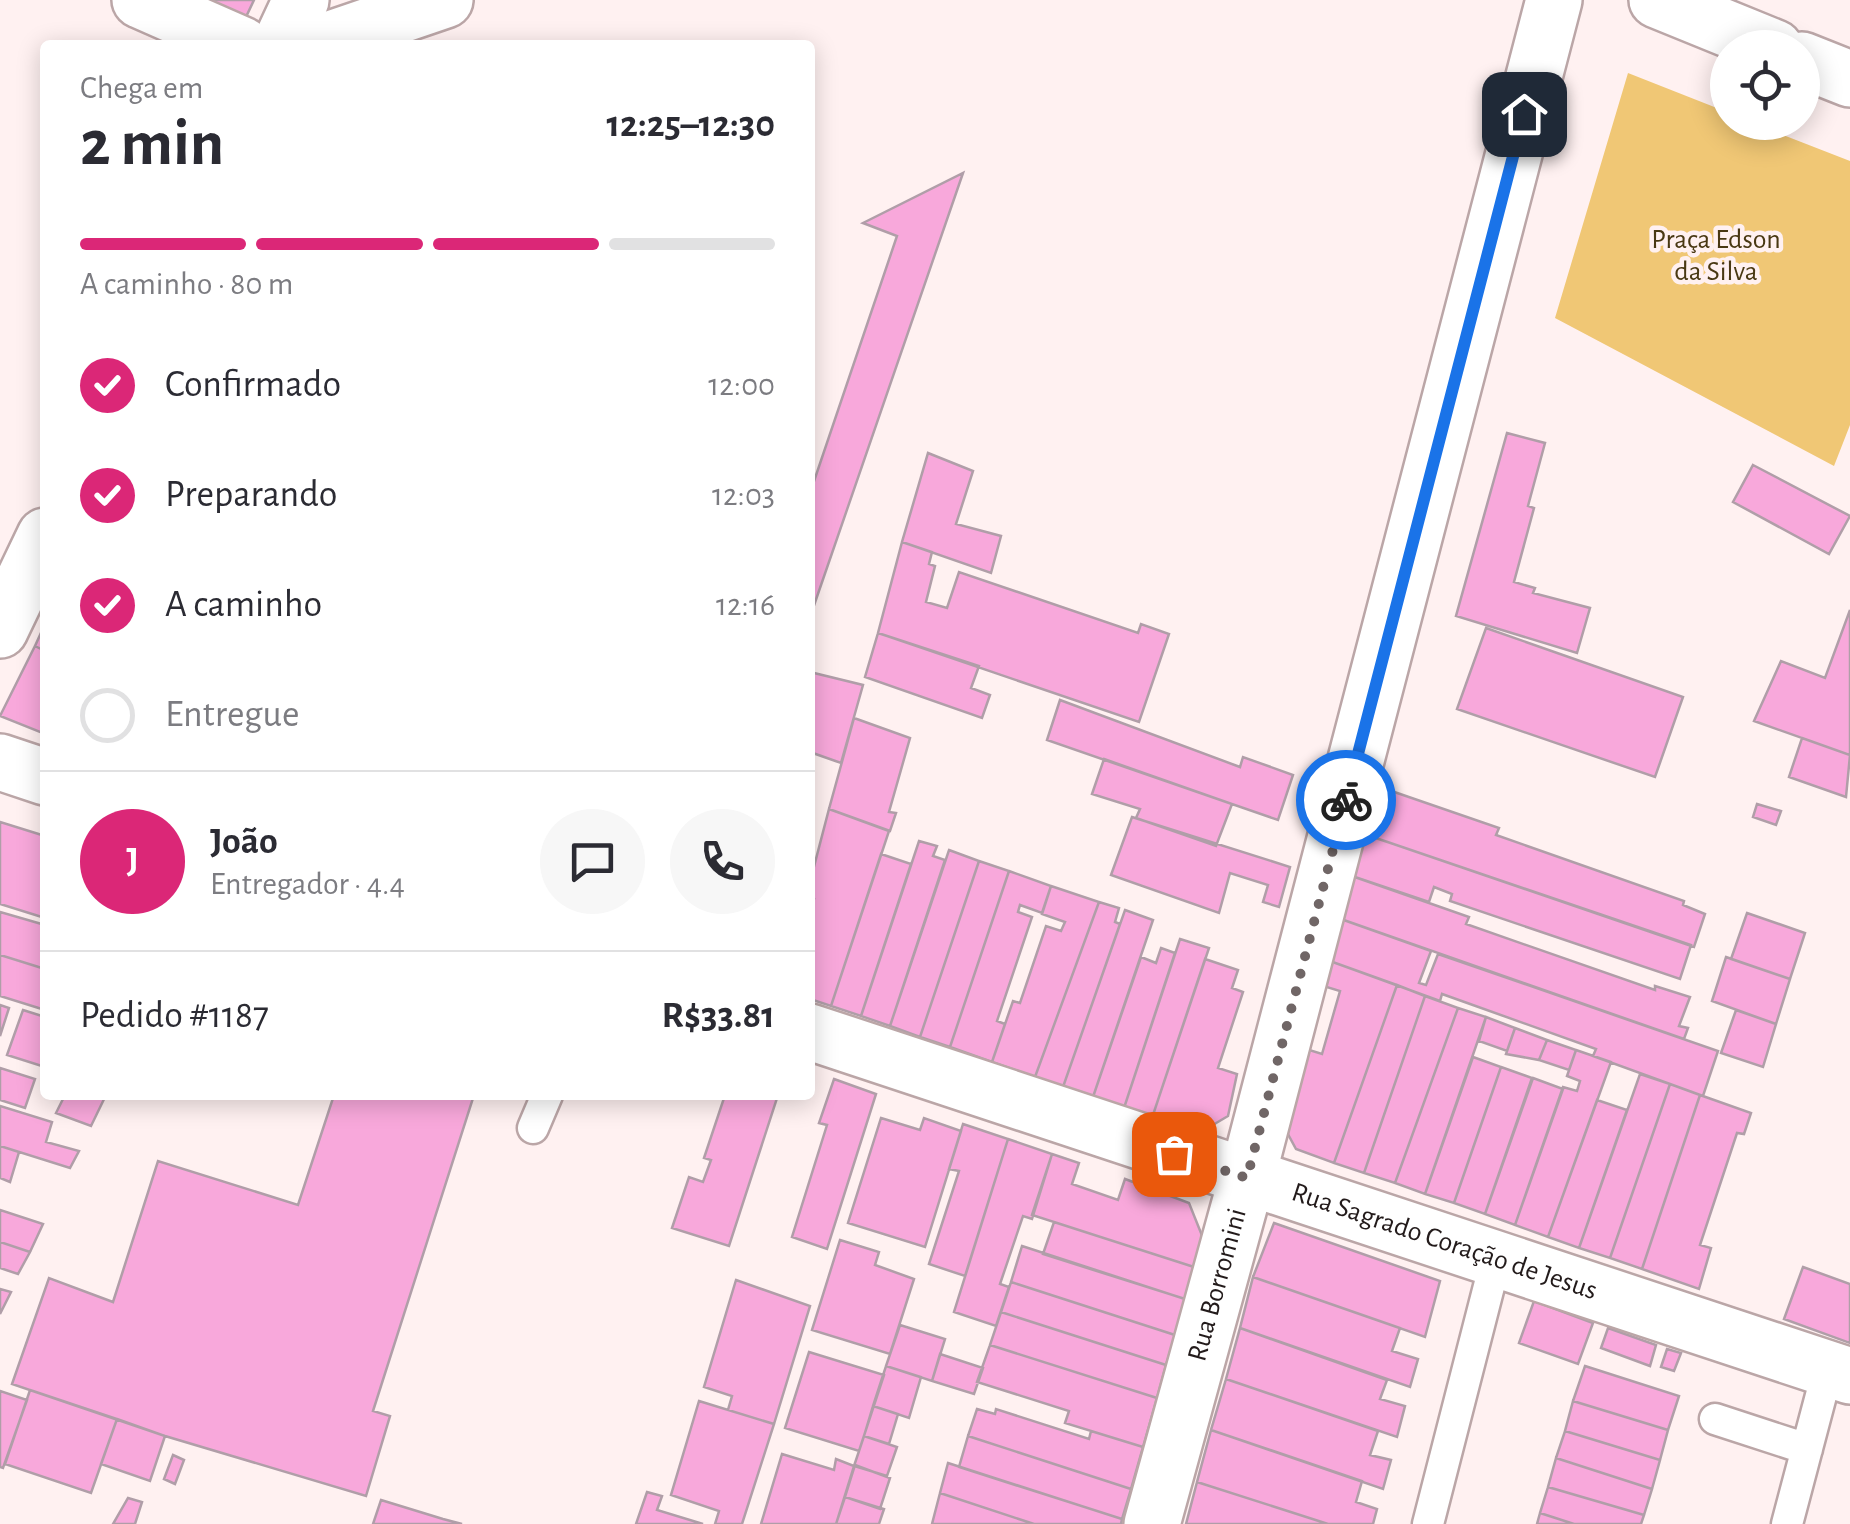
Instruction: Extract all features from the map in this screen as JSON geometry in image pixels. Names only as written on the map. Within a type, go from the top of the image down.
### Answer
[{"type":"street","points":[[140,0],[231,40]]},
{"type":"street","points":[[282,40],[301,0]]},
{"type":"street","points":[[328,40],[446,0]]},
{"type":"street","name":"Rua Borromini","points":[[1152,1524],[1247,1178],[1554,0]]},
{"type":"street","points":[[1657,0],[1731,30]]},
{"type":"street","points":[[1820,67],[1850,78]]},
{"type":"street","points":[[0,630],[40,546]]},
{"type":"street","points":[[0,762],[40,774]]},
{"type":"street","name":"Rua Sagrado Coração de Jesus","points":[[815,1034],[1839,1373]]},
{"type":"lane","points":[[533,1128],[545,1100]]},
{"type":"lane","points":[[1428,1524],[1496,1260]]},
{"type":"lane","points":[[1787,1524],[1807,1449],[1839,1373]]},
{"type":"lane","points":[[1715,1419],[1807,1449]]},
{"type":"green space","name":"Praça Edson da Silva","points":[[1628,73],[1710,105],[1710,140],[1796,140],[1850,161],[1850,425],[1834,466],[1555,318]]},
{"type":"building","points":[[201,0],[254,0],[245,19]]},
{"type":"building","points":[[963,173],[815,602],[815,478],[897,236],[863,223]]},
{"type":"building","points":[[1507,433],[1545,443],[1528,506],[1534,508],[1514,582],[1535,588],[1533,593],[1590,608],[1577,653],[1456,616]]},
{"type":"building","points":[[928,453],[973,471],[956,524],[1001,536],[991,573],[902,542]]},
{"type":"building","points":[[1753,465],[1850,516],[1829,554],[1733,502]]},
{"type":"building","points":[[902,542],[932,552],[929,564],[935,566],[926,602],[947,608],[959,572],[1138,633],[1141,624],[1169,634],[1139,722],[878,633]]},
{"type":"building","points":[[1850,610],[1850,755],[1754,721],[1781,661],[1825,678]]},
{"type":"building","points":[[1486,628],[1683,697],[1655,777],[1457,709]]},
{"type":"building","points":[[878,633],[979,666],[971,688],[990,695],[982,718],[865,677]]},
{"type":"building","points":[[35,646],[40,648],[40,732],[0,716]]},
{"type":"building","points":[[815,673],[863,685],[841,763],[815,754]]},
{"type":"building","points":[[1060,700],[1240,767],[1243,757],[1293,775],[1278,820],[1047,740]]},
{"type":"building","points":[[854,718],[910,738],[889,812],[896,813],[890,831],[829,809]]},
{"type":"building","points":[[1802,738],[1850,755],[1846,797],[1789,777]]},
{"type":"building","points":[[1104,759],[1232,804],[1216,846],[1136,818],[1140,809],[1092,794]]},
{"type":"building","points":[[1374,785],[1499,828],[1496,835],[1684,901],[1683,905],[1705,914],[1694,947],[1361,833]]},
{"type":"building","points":[[1757,804],[1781,811],[1776,825],[1753,817]]},
{"type":"building","points":[[829,809],[889,831],[831,1006],[815,1001],[815,863]]},
{"type":"building","points":[[1132,817],[1290,867],[1279,907],[1263,902],[1268,885],[1230,873],[1219,913],[1111,875]]},
{"type":"building","points":[[0,822],[40,834],[40,916],[0,904]]},
{"type":"building","points":[[1361,833],[1691,945],[1680,979],[1450,901],[1452,894],[1434,887],[1429,902],[1349,875]]},
{"type":"building","points":[[919,841],[937,846],[933,856],[945,860],[890,1026],[861,1016]]},
{"type":"building","points":[[949,850],[979,861],[920,1037],[890,1026]]},
{"type":"building","points":[[881,854],[911,864],[861,1016],[831,1006]]},
{"type":"building","points":[[979,861],[1009,871],[950,1047],[920,1037]]},
{"type":"building","points":[[1009,871],[1051,886],[1042,913],[1020,905],[1018,912],[1032,917],[997,1021],[1005,1024],[992,1062],[950,1047]]},
{"type":"building","points":[[1349,875],[1469,917],[1466,924],[1655,990],[1655,986],[1690,997],[1679,1026],[1688,1028],[1684,1039],[1338,918]]},
{"type":"building","points":[[1051,886],[1099,902],[1035,1077],[992,1062],[1013,1001],[1020,1003],[1046,926],[1061,931],[1065,922],[1042,914]]},
{"type":"building","points":[[1099,902],[1119,908],[1115,922],[1120,924],[1063,1087],[1035,1077]]},
{"type":"building","points":[[1125,910],[1153,920],[1093,1097],[1063,1087]]},
{"type":"building","points":[[0,912],[40,924],[40,967],[0,955]]},
{"type":"building","points":[[1747,913],[1805,933],[1790,979],[1731,959]]},
{"type":"building","points":[[1338,918],[1431,951],[1419,983],[1426,985],[1438,954],[1718,1051],[1703,1096],[1593,1056],[1596,1049],[1442,994],[1440,1001],[1327,960]]},
{"type":"building","points":[[1180,939],[1209,948],[1152,1118],[1124,1108]]},
{"type":"building","points":[[1161,948],[1175,953],[1124,1108],[1093,1097],[1141,957],[1156,963]]},
{"type":"building","points":[[0,955],[40,967],[40,1008],[0,996]]},
{"type":"building","points":[[1726,957],[1790,979],[1776,1024],[1712,1001]]},
{"type":"building","points":[[1205,959],[1238,970],[1232,988],[1243,992],[1218,1068],[1237,1074],[1228,1116],[1201,1132],[1152,1118]]},
{"type":"building","points":[[1327,960],[1397,985],[1334,1163],[1296,1149],[1282,1123],[1303,1048],[1322,1054],[1340,991],[1320,985]]},
{"type":"building","points":[[1397,985],[1425,996],[1364,1173],[1334,1163]]},
{"type":"building","points":[[1425,996],[1458,1008],[1395,1183],[1364,1173]]},
{"type":"building","points":[[0,1005],[9,1008],[0,1036]]},
{"type":"building","points":[[1458,1008],[1486,1017],[1425,1194],[1395,1183]]},
{"type":"building","points":[[23,1010],[40,1015],[40,1065],[7,1055]]},
{"type":"building","points":[[1736,1010],[1776,1024],[1763,1067],[1721,1053]]},
{"type":"building","points":[[1486,1017],[1515,1028],[1507,1051],[1479,1041]]},
{"type":"building","points":[[1515,1028],[1547,1040],[1539,1060],[1506,1054]]},
{"type":"building","points":[[1547,1040],[1576,1050],[1569,1070],[1539,1060]]},
{"type":"building","points":[[1576,1050],[1611,1062],[1548,1237],[1515,1225],[1563,1087],[1577,1091],[1580,1081],[1567,1076]]},
{"type":"building","points":[[1473,1057],[1501,1067],[1454,1203],[1425,1194]]},
{"type":"building","points":[[1501,1067],[1532,1078],[1485,1214],[1454,1203]]},
{"type":"building","points":[[0,1068],[35,1079],[25,1108],[0,1100]]},
{"type":"building","points":[[1640,1074],[1670,1084],[1610,1258],[1579,1248]]},
{"type":"building","points":[[1533,1078],[1563,1089],[1515,1225],[1485,1214]]},
{"type":"building","points":[[834,1079],[876,1094],[827,1249],[792,1237],[827,1125],[819,1123]]},
{"type":"building","points":[[1670,1084],[1700,1095],[1642,1269],[1610,1258]]},
{"type":"building","points":[[1700,1095],[1751,1113],[1744,1134],[1737,1133],[1700,1245],[1711,1248],[1699,1289],[1642,1269]]},
{"type":"building","points":[[62,1100],[104,1100],[91,1126],[56,1113]]},
{"type":"building","points":[[332,1100],[472,1100],[373,1411],[390,1416],[366,1496],[165,1436],[12,1384],[49,1278],[113,1302],[158,1161],[298,1205]]},
{"type":"building","points":[[723,1100],[776,1100],[729,1246],[672,1228],[689,1177],[703,1182],[711,1160],[704,1158]]},
{"type":"building","points":[[1597,1100],[1627,1110],[1579,1248],[1548,1237]]},
{"type":"building","points":[[0,1106],[52,1122],[46,1142],[79,1151],[70,1168],[0,1146]]},
{"type":"building","points":[[881,1118],[920,1130],[924,1118],[961,1131],[925,1247],[848,1223]]},
{"type":"building","points":[[963,1124],[1008,1139],[965,1276],[929,1264],[959,1171],[949,1169]]},
{"type":"building","points":[[1008,1139],[1052,1154],[1032,1219],[1023,1216],[1000,1284],[1009,1287],[996,1326],[954,1312]]},
{"type":"building","points":[[0,1146],[19,1152],[10,1182],[0,1178]]},
{"type":"building","points":[[1052,1154],[1079,1163],[1072,1184],[1118,1200],[1125,1179],[1189,1203],[1203,1238],[1194,1267],[1032,1215]]},
{"type":"building","points":[[0,1210],[43,1224],[30,1252],[0,1242]]},
{"type":"building","points":[[1054,1222],[1194,1267],[1185,1299],[1043,1254]]},
{"type":"building","points":[[1274,1223],[1440,1281],[1425,1337],[1253,1277]]},
{"type":"building","points":[[840,1240],[879,1252],[875,1265],[914,1279],[890,1354],[812,1330]]},
{"type":"building","points":[[0,1242],[30,1252],[18,1274],[0,1268]]},
{"type":"building","points":[[1022,1246],[1185,1299],[1175,1335],[1011,1282]]},
{"type":"building","points":[[1803,1267],[1850,1284],[1850,1343],[1784,1319]]},
{"type":"building","points":[[1253,1277],[1400,1328],[1392,1351],[1418,1359],[1410,1387],[1240,1328]]},
{"type":"building","points":[[736,1280],[810,1306],[774,1424],[728,1410],[732,1396],[704,1387]]},
{"type":"building","points":[[1011,1282],[1175,1335],[1166,1365],[1001,1312]]},
{"type":"building","points":[[0,1289],[11,1292],[0,1314]]},
{"type":"building","points":[[1534,1301],[1593,1323],[1578,1364],[1519,1343]]},
{"type":"building","points":[[1001,1312],[1166,1365],[1157,1398],[990,1345]]},
{"type":"building","points":[[900,1325],[945,1339],[932,1381],[886,1366]]},
{"type":"building","points":[[1240,1328],[1387,1380],[1380,1399],[1405,1406],[1397,1437],[1226,1379]]},
{"type":"building","points":[[1608,1328],[1656,1345],[1650,1366],[1601,1348]]},
{"type":"building","points":[[990,1345],[1157,1398],[1143,1447],[1065,1423],[1069,1411],[977,1382]]},
{"type":"building","points":[[1667,1349],[1681,1353],[1674,1371],[1661,1367]]},
{"type":"building","points":[[809,1352],[884,1375],[859,1451],[785,1428]]},
{"type":"building","points":[[940,1354],[983,1368],[974,1394],[932,1381]]},
{"type":"building","points":[[886,1366],[921,1377],[909,1418],[873,1406]]},
{"type":"building","points":[[1585,1366],[1679,1396],[1668,1430],[1573,1401]]},
{"type":"building","points":[[1226,1379],[1378,1431],[1370,1455],[1391,1460],[1383,1489],[1211,1430]]},
{"type":"building","points":[[30,1390],[117,1419],[91,1493],[5,1464]]},
{"type":"building","points":[[0,1391],[27,1400],[3,1468],[0,1467]]},
{"type":"building","points":[[699,1401],[774,1424],[742,1524],[715,1524],[719,1511],[671,1495]]},
{"type":"building","points":[[1573,1401],[1668,1430],[1660,1460],[1565,1431]]},
{"type":"building","points":[[873,1406],[898,1414],[889,1444],[864,1436]]},
{"type":"building","points":[[977,1409],[995,1414],[996,1409],[1089,1439],[1091,1431],[1143,1447],[1131,1489],[968,1436]]},
{"type":"building","points":[[117,1419],[165,1436],[150,1481],[101,1464]]},
{"type":"building","points":[[1211,1430],[1362,1481],[1356,1502],[1377,1509],[1373,1524],[1328,1524],[1197,1482]]},
{"type":"building","points":[[1565,1431],[1660,1460],[1652,1489],[1556,1458]]},
{"type":"building","points":[[864,1436],[897,1447],[887,1476],[854,1466]]},
{"type":"building","points":[[968,1436],[1131,1489],[1122,1519],[959,1467]]},
{"type":"building","points":[[782,1454],[834,1470],[836,1459],[854,1466],[836,1524],[761,1524]]},
{"type":"building","points":[[173,1455],[184,1460],[175,1484],[164,1479]]},
{"type":"building","points":[[1556,1458],[1652,1489],[1644,1515],[1548,1487]]},
{"type":"building","points":[[948,1463],[1122,1519],[1121,1524],[1034,1524],[940,1493]]},
{"type":"building","points":[[855,1465],[890,1478],[880,1509],[845,1497]]},
{"type":"building","points":[[1197,1482],[1328,1524],[1186,1524]]},
{"type":"building","points":[[1548,1487],[1644,1515],[1641,1524],[1574,1524],[1540,1513]]},
{"type":"building","points":[[647,1492],[662,1496],[657,1510],[703,1524],[636,1524]]},
{"type":"building","points":[[940,1493],[1034,1524],[932,1524]]},
{"type":"building","points":[[845,1497],[884,1509],[879,1524],[836,1524]]},
{"type":"building","points":[[128,1498],[142,1502],[135,1524],[113,1524]]},
{"type":"building","points":[[381,1500],[443,1519],[462,1524],[373,1524]]},
{"type":"building","points":[[1540,1513],[1574,1524],[1537,1524]]},
{"type":"way so far","points":[[1174,1154],[1247,1178],[1346,800]]},
{"type":"route","points":[[1346,800],[1524,114]]}]
